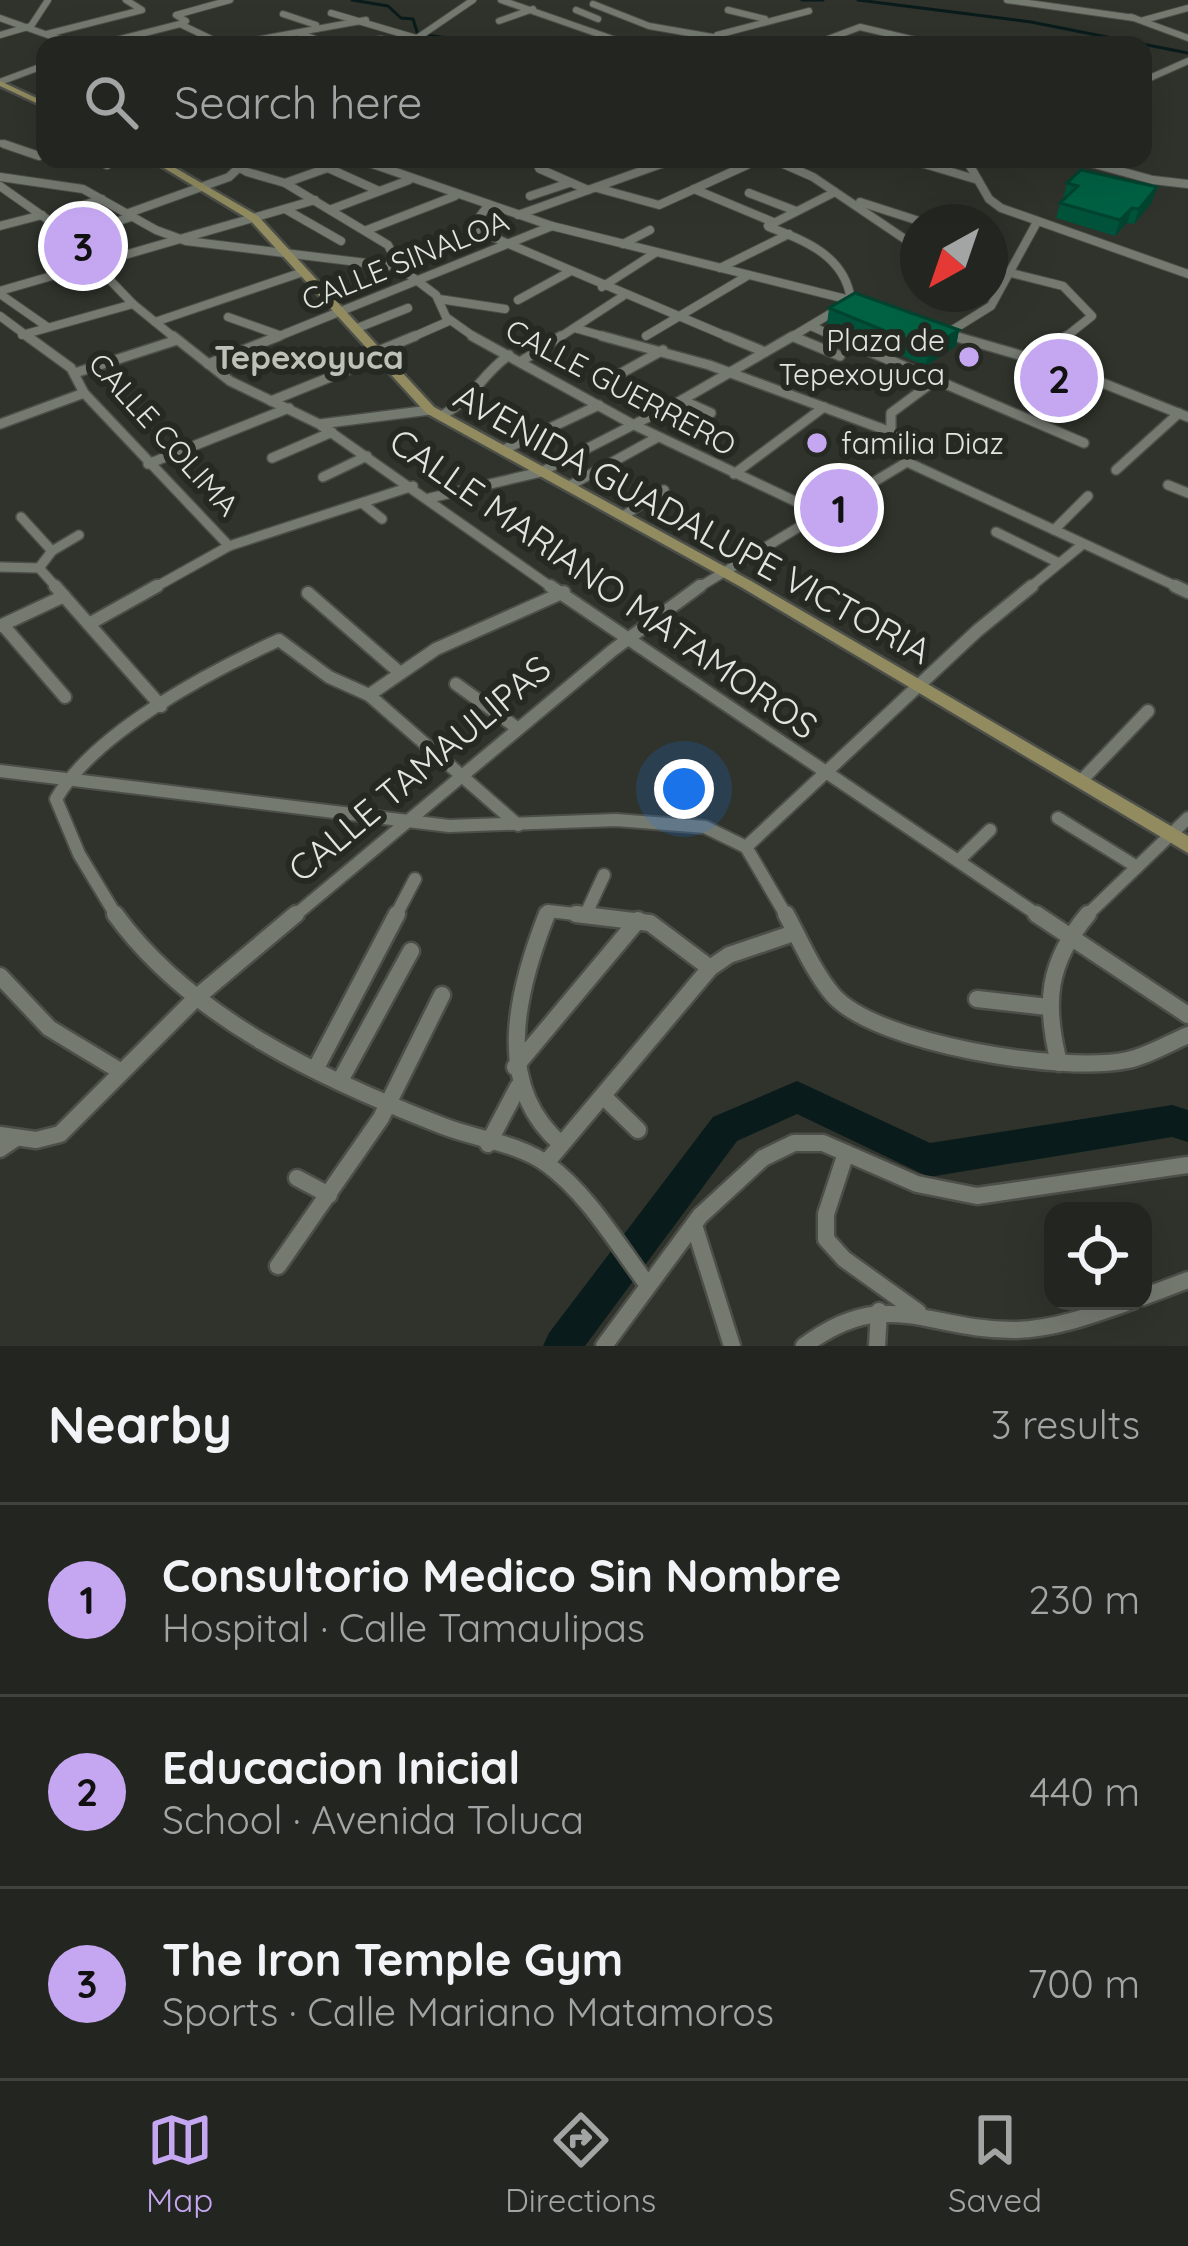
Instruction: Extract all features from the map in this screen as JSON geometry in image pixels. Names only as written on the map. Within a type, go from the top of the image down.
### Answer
[{"type":"main road","points":[[0,82],[36,100]]},
{"type":"main road","name":"AVENIDA GUADALUPE VICTORIA","points":[[171,168],[254,218],[436,413],[722,570],[1188,845]]},
{"type":"street","points":[[0,35],[30,28],[49,0]]},
{"type":"street","points":[[47,34],[142,10],[126,0]]},
{"type":"street","points":[[195,0],[210,4]]},
{"type":"street","points":[[133,36],[186,21],[176,16],[180,12],[230,0]]},
{"type":"street","points":[[419,36],[473,0]]},
{"type":"street","points":[[500,0],[603,36]]},
{"type":"street","points":[[1006,0],[1134,18]]},
{"type":"street","points":[[1066,0],[1188,38]]},
{"type":"street","points":[[598,19],[576,10],[595,2],[649,26],[693,36]]},
{"type":"street","points":[[1143,21],[1188,8]]},
{"type":"street","points":[[499,21],[534,9]]},
{"type":"street","points":[[269,36],[368,19],[335,10]]},
{"type":"street","points":[[728,10],[766,19]]},
{"type":"street","points":[[732,36],[766,19],[808,11]]},
{"type":"street","points":[[284,14],[323,27]]},
{"type":"street","points":[[0,18],[52,36]]},
{"type":"street","points":[[359,22],[409,36]]},
{"type":"street","points":[[180,24],[206,36]]},
{"type":"street","points":[[275,25],[307,36]]},
{"type":"street","points":[[836,36],[860,27],[898,36]]},
{"type":"street","points":[[846,32],[860,36]]},
{"type":"street","points":[[1152,77],[1188,61]]},
{"type":"street","points":[[0,82],[36,68]]},
{"type":"street","points":[[31,98],[36,97]]},
{"type":"street","points":[[0,143],[36,155]]},
{"type":"street","points":[[69,237],[206,186],[238,168],[285,183],[367,230],[439,299],[449,321],[271,401]]},
{"type":"street","points":[[285,183],[328,168],[379,191]]},
{"type":"street","points":[[380,168],[552,226],[875,308]]},
{"type":"street","points":[[538,168],[570,182],[655,205],[740,168]]},
{"type":"street","points":[[517,216],[650,168]]},
{"type":"street","points":[[789,168],[900,236]]},
{"type":"street","points":[[938,168],[979,180]]},
{"type":"street","points":[[972,168],[994,203],[1037,223],[1188,274]]},
{"type":"street","points":[[1109,168],[1188,184]]},
{"type":"street","points":[[0,177],[71,185],[179,240],[289,257],[399,262],[426,245]]},
{"type":"street","points":[[304,177],[315,182]]},
{"type":"street","points":[[332,209],[410,179]]},
{"type":"street","points":[[530,196],[570,182]]},
{"type":"street","name":"CALLE MARIANO MATAMOROS","points":[[0,186],[69,237],[133,304],[238,386],[332,432],[826,774],[1188,1015]]},
{"type":"street","points":[[694,189],[773,222]]},
{"type":"street","points":[[835,192],[768,226],[818,247],[849,283],[850,300]]},
{"type":"street","points":[[748,194],[796,211]]},
{"type":"street","points":[[367,230],[455,196]]},
{"type":"street","points":[[69,210],[102,199]]},
{"type":"street","points":[[0,293],[316,200]]},
{"type":"street","points":[[847,200],[900,215]]},
{"type":"street","points":[[487,207],[471,228],[765,352]]},
{"type":"street","points":[[285,209],[341,241]]},
{"type":"street","points":[[0,226],[42,215]]},
{"type":"street","points":[[1008,270],[1037,223]]},
{"type":"street","name":"CALLE SINALOA","points":[[208,364],[552,226]]},
{"type":"street","points":[[622,245],[650,230]]},
{"type":"street","points":[[718,268],[789,234]]},
{"type":"street","points":[[602,287],[655,253]]},
{"type":"street","points":[[154,322],[303,272]]},
{"type":"street","points":[[518,299],[569,272]]},
{"type":"street","points":[[1008,272],[1063,286],[1092,316],[1037,359]]},
{"type":"street","points":[[646,336],[748,276]]},
{"type":"street","points":[[0,293],[46,326]]},
{"type":"street","points":[[319,424],[436,413],[471,399],[489,370],[578,328],[623,296]]},
{"type":"street","points":[[439,299],[505,309]]},
{"type":"street","points":[[430,498],[542,472],[682,400],[850,300]]},
{"type":"street","points":[[22,334],[133,304]]},
{"type":"street","points":[[356,329],[408,308]]},
{"type":"street","points":[[946,334],[977,312]]},
{"type":"street","name":"CALLE COLIMA","points":[[0,316],[75,373],[84,393],[229,546]]},
{"type":"street","points":[[228,317],[280,336]]},
{"type":"street","name":"CALLE GUERRERO","points":[[449,321],[632,424],[820,513]]},
{"type":"street","points":[[811,326],[1084,442]]},
{"type":"street","points":[[927,327],[1037,359],[1183,415],[1116,470]]},
{"type":"street","points":[[578,328],[730,372],[891,432]]},
{"type":"street","points":[[794,337],[840,356]]},
{"type":"street","points":[[75,373],[177,340]]},
{"type":"street","name":"CALLE GUERRERO","points":[[616,376],[663,350]]},
{"type":"street","points":[[937,379],[895,408],[889,418],[907,462],[1188,592]]},
{"type":"street","points":[[0,424],[84,393]]},
{"type":"street","points":[[682,400],[711,413]]},
{"type":"street","points":[[503,450],[599,405]]},
{"type":"street","points":[[734,473],[824,407]]},
{"type":"street","points":[[148,464],[289,408]]},
{"type":"street","points":[[272,458],[332,432]]},
{"type":"street","points":[[569,486],[658,437]]},
{"type":"street","points":[[323,477],[368,456]]},
{"type":"street","name":"CALLE TAMAULIPAS","points":[[5,1141],[60,1134],[196,998],[628,638],[722,570],[907,462]]},
{"type":"street","points":[[1168,485],[1188,494]]},
{"type":"street","points":[[89,624],[229,546],[413,486]]},
{"type":"street","points":[[623,516],[664,490]]},
{"type":"street","points":[[1054,530],[1088,496]]},
{"type":"street","points":[[362,502],[382,519]]},
{"type":"street","points":[[21,517],[52,551]]},
{"type":"street","points":[[996,532],[1059,563]]},
{"type":"street","points":[[39,568],[52,551],[79,535]]},
{"type":"street","points":[[746,847],[919,684],[1084,544]]},
{"type":"street","points":[[0,567],[39,568],[161,706]]},
{"type":"street","points":[[369,695],[436,649],[565,592]]},
{"type":"street","points":[[308,593],[399,672]]},
{"type":"street","points":[[64,596],[2,626],[64,697]]},
{"type":"street","points":[[518,825],[369,695],[328,676],[279,640],[161,706],[65,779],[56,800],[76,850],[140,944],[196,998],[389,1102],[546,1163],[647,1284]]},
{"type":"street","points":[[456,684],[517,728]]},
{"type":"street","points":[[1081,781],[1148,712]]},
{"type":"street","points":[[0,771],[469,827],[664,821],[722,832],[746,847],[833,995],[864,1019],[938,1043],[1059,1063],[1128,1060],[1188,1035]]},
{"type":"street","points":[[1058,818],[1137,868]]},
{"type":"street","points":[[1059,1063],[1048,1007],[1053,970],[1072,934],[1188,818]]},
{"type":"street","points":[[959,860],[990,830]]},
{"type":"street","points":[[585,916],[604,875]]},
{"type":"street","points":[[317,1066],[415,879]]},
{"type":"street","points":[[561,1144],[532,1116],[516,1077],[517,1023],[545,916],[553,910],[638,920],[662,930],[710,968]]},
{"type":"street","points":[[488,1144],[516,1077],[638,920]]},
{"type":"street","points":[[546,1163],[710,968],[729,956],[794,933]]},
{"type":"street","points":[[341,1079],[412,951]]},
{"type":"street","points":[[0,976],[49,1028],[120,1071]]},
{"type":"street","points":[[278,1266],[389,1102],[442,994]]},
{"type":"street","points":[[977,999],[1048,1007]]},
{"type":"street","points":[[603,1096],[638,1130]]},
{"type":"street","points":[[604,1346],[694,1225],[773,1149],[806,1141],[949,1196],[1188,1166]]},
{"type":"street","points":[[846,1153],[826,1214],[826,1239],[844,1259],[921,1314]]},
{"type":"street","points":[[297,1178],[328,1195]]},
{"type":"street","points":[[694,1225],[732,1346]]},
{"type":"street","points":[[1152,1294],[1188,1280]]},
{"type":"street","points":[[804,1346],[849,1317],[879,1311],[1016,1330],[1057,1325],[1104,1310]]},
{"type":"street","points":[[877,1346],[879,1311]]},
{"type":"building","points":[[1081,170],[1157,187],[1139,209],[1132,208],[1120,220],[1060,203],[1078,186],[1067,183]]},
{"type":"building","points":[[855,293],[959,330],[929,349],[829,308]]},
{"type":"waterway","points":[[352,0],[388,6],[401,18],[413,19],[417,32]]},
{"type":"waterway","points":[[802,0],[823,0]]},
{"type":"waterway","points":[[858,0],[1102,36]]},
{"type":"waterway","points":[[426,35],[433,36]]},
{"type":"waterway","points":[[1152,46],[1188,53]]},
{"type":"waterway","points":[[562,1346],[725,1129],[797,1097],[929,1160],[1172,1121],[1188,1126]]},
{"type":"place","name":"The Iron Temple Gym","points":[[83,246]]},
{"type":"place","name":"Plaza de Tepexoyuca","points":[[969,357]]},
{"type":"place","name":"Educacion Inicial","points":[[1059,378]]},
{"type":"place","name":"familia Diaz","points":[[817,443]]},
{"type":"place","name":"Consultorio Medico Sin Nombre","points":[[839,508]]},
{"type":"district","name":"Tepexoyuca","points":[[309,356]]}]
